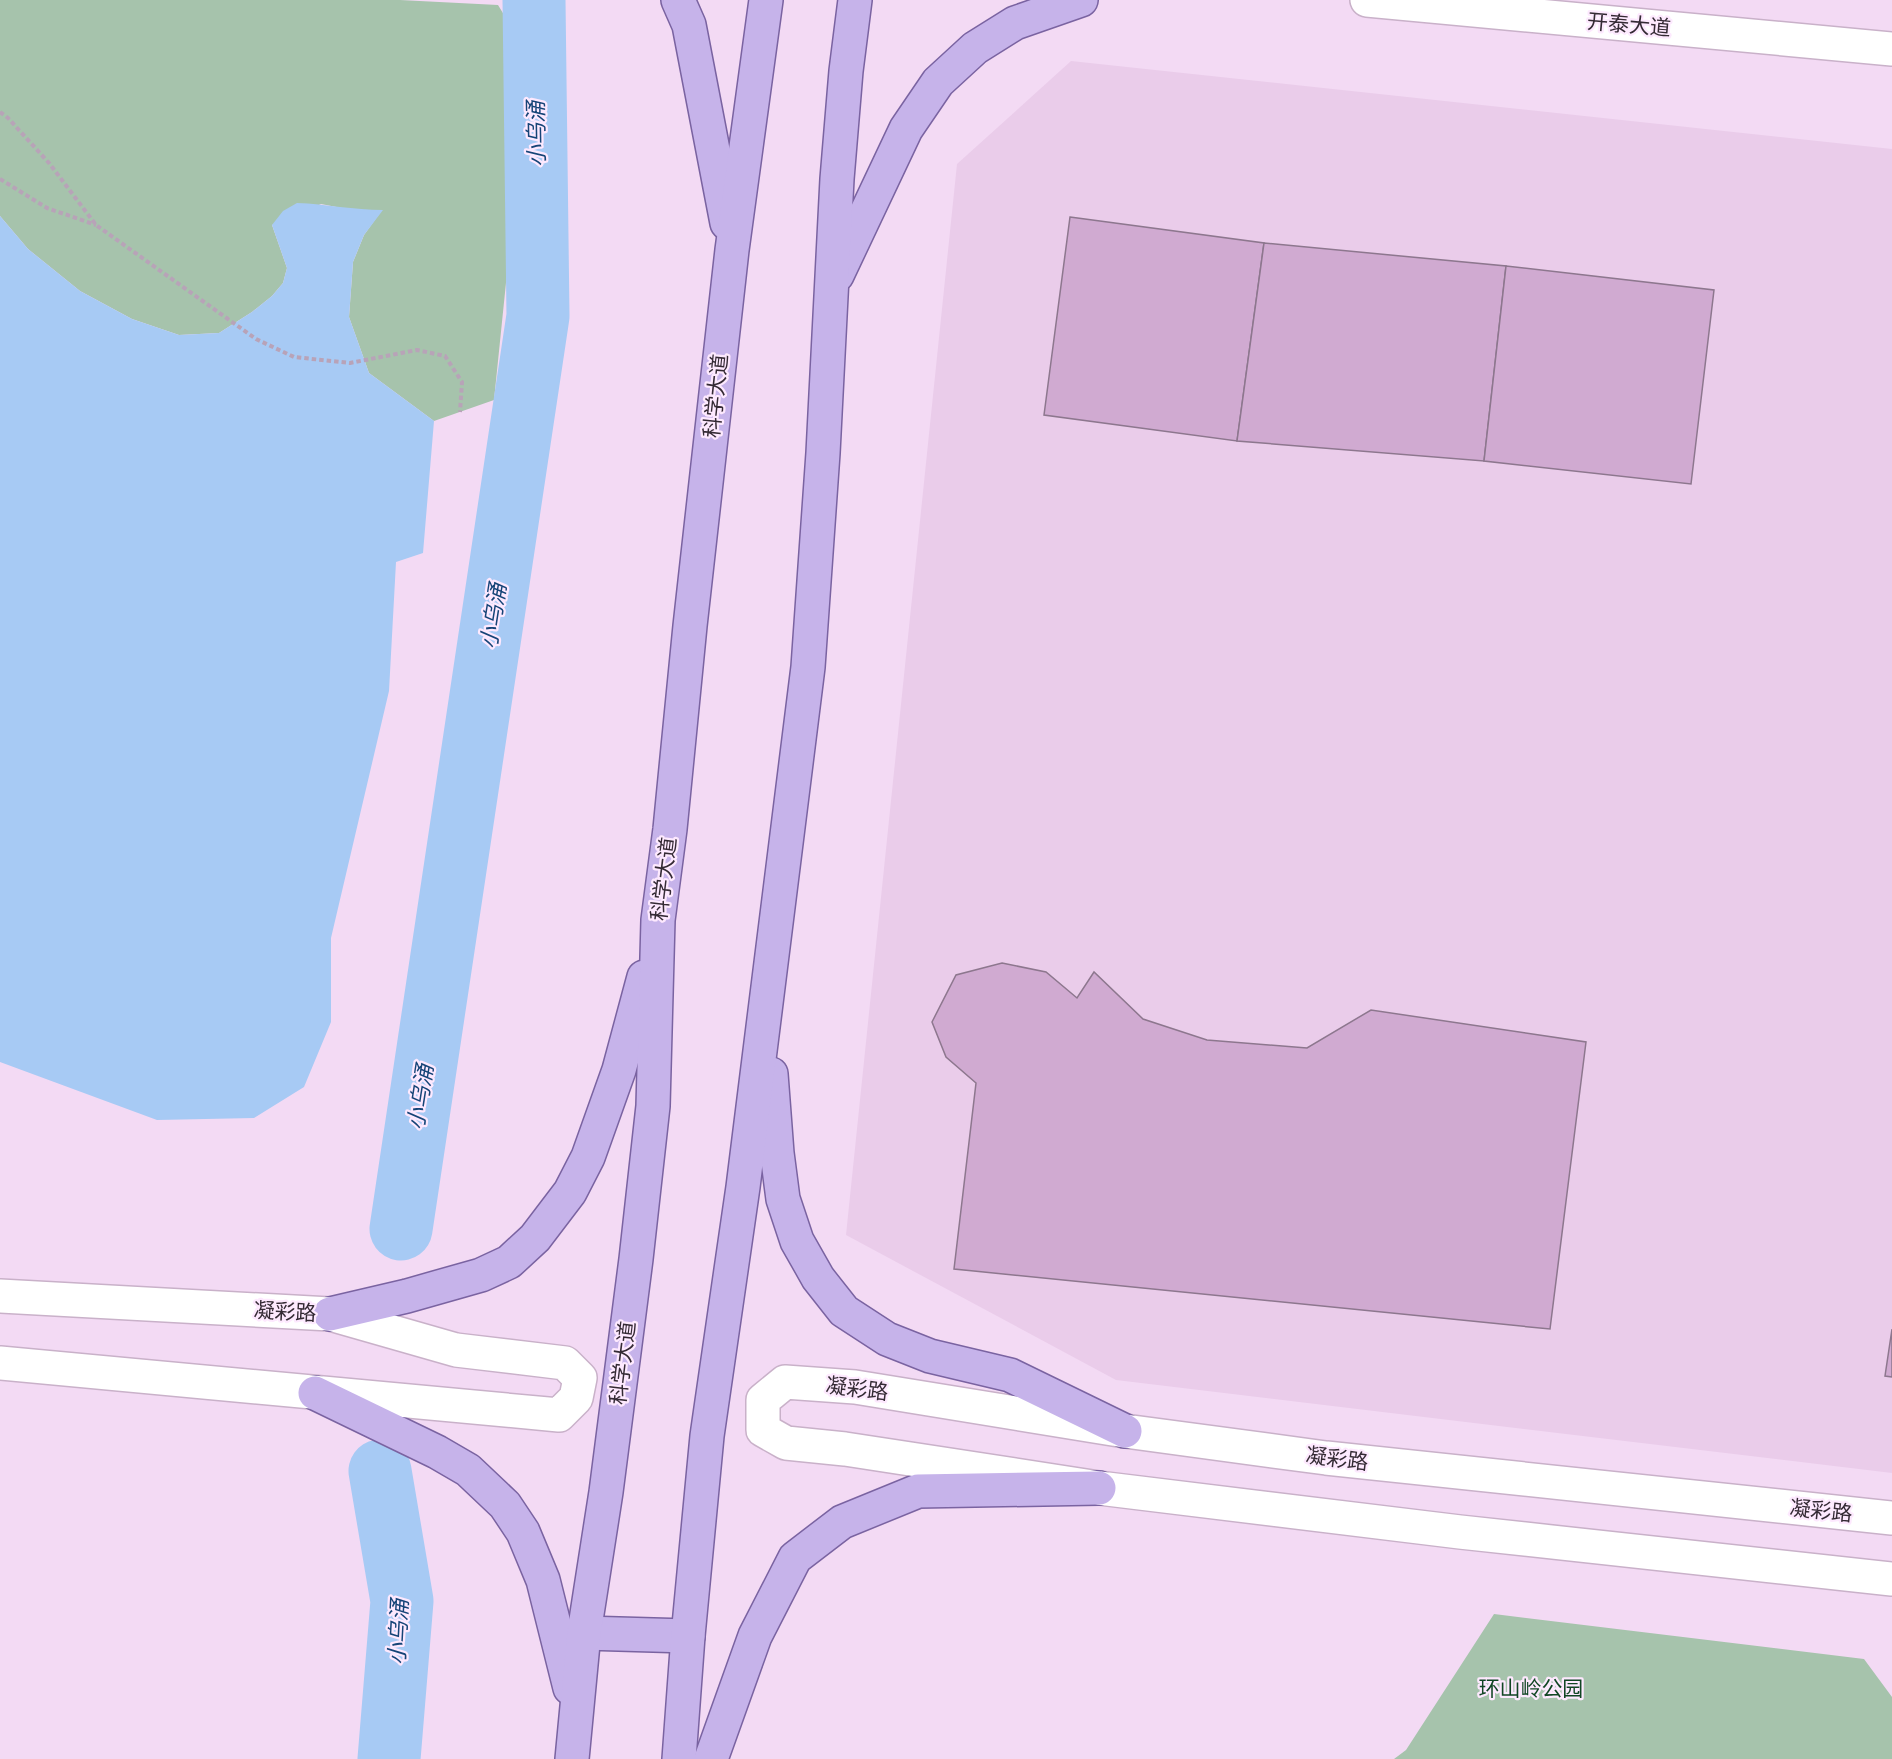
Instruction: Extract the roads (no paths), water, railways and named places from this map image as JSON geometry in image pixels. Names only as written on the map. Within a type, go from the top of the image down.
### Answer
[{"type":"main road","points":[[678,0],[689,25],[732,250]]},
{"type":"main road","name":"科学大道","points":[[572,1759],[584,1633],[606,1492],[653,1106],[658,920],[670,829],[732,250],[766,0]]},
{"type":"main road","points":[[679,1759],[687,1635],[707,1436],[741,1198],[808,667],[824,453],[837,179],[846,71],[855,0]]},
{"type":"main road","points":[[831,287],[906,129],[938,82],[975,48],[1015,23],[1081,0]]},
{"type":"main road","points":[[330,1314],[407,1296],[481,1275],[509,1262],[535,1238],[570,1192],[595,1139],[619,1070],[658,920]]},
{"type":"main road","points":[[769,972],[771,1082],[783,1199],[796,1241],[818,1278],[844,1311],[887,1339],[930,1356],[1010,1375],[1125,1431]]},
{"type":"main road","points":[[315,1393],[437,1452],[468,1470],[505,1505],[523,1532],[543,1580],[576,1713]]},
{"type":"main road","points":[[711,1759],[755,1636],[795,1558],[842,1522],[918,1491],[1099,1488]]},
{"type":"main road","points":[[584,1633],[687,1635]]},
{"type":"street","name":"开泰大道","points":[[1367,0],[1892,49]]},
{"type":"street","name":"凝彩路","points":[[0,1296],[330,1314],[456,1350],[565,1363],[580,1378],[576,1398],[559,1414],[315,1393]]},
{"type":"street","points":[[0,1363],[315,1393]]},
{"type":"street","name":"凝彩路","points":[[1099,1488],[845,1449],[786,1443],[764,1430],[763,1400],[785,1382],[855,1387],[1125,1431],[1326,1458],[1892,1518]]},
{"type":"street","points":[[1099,1488],[1471,1533],[1892,1579]]},
{"type":"water","points":[[297,203],[383,210],[364,235],[353,262],[349,317],[369,373],[434,421],[423,553],[396,562],[389,691],[331,938],[331,1022],[304,1087],[254,1118],[157,1120],[0,1062],[0,216],[28,249],[80,291],[132,319],[179,335],[219,333],[272,296],[283,283],[287,268],[272,225],[283,211]]},
{"type":"waterway","name":"小乌涌","points":[[401,1229],[538,316],[534,0]]},
{"type":"waterway","name":"小乌涌","points":[[380,1471],[402,1601],[389,1759]]},
{"type":"park label","name":"环山岭公园","points":[[1531,1689]]}]
